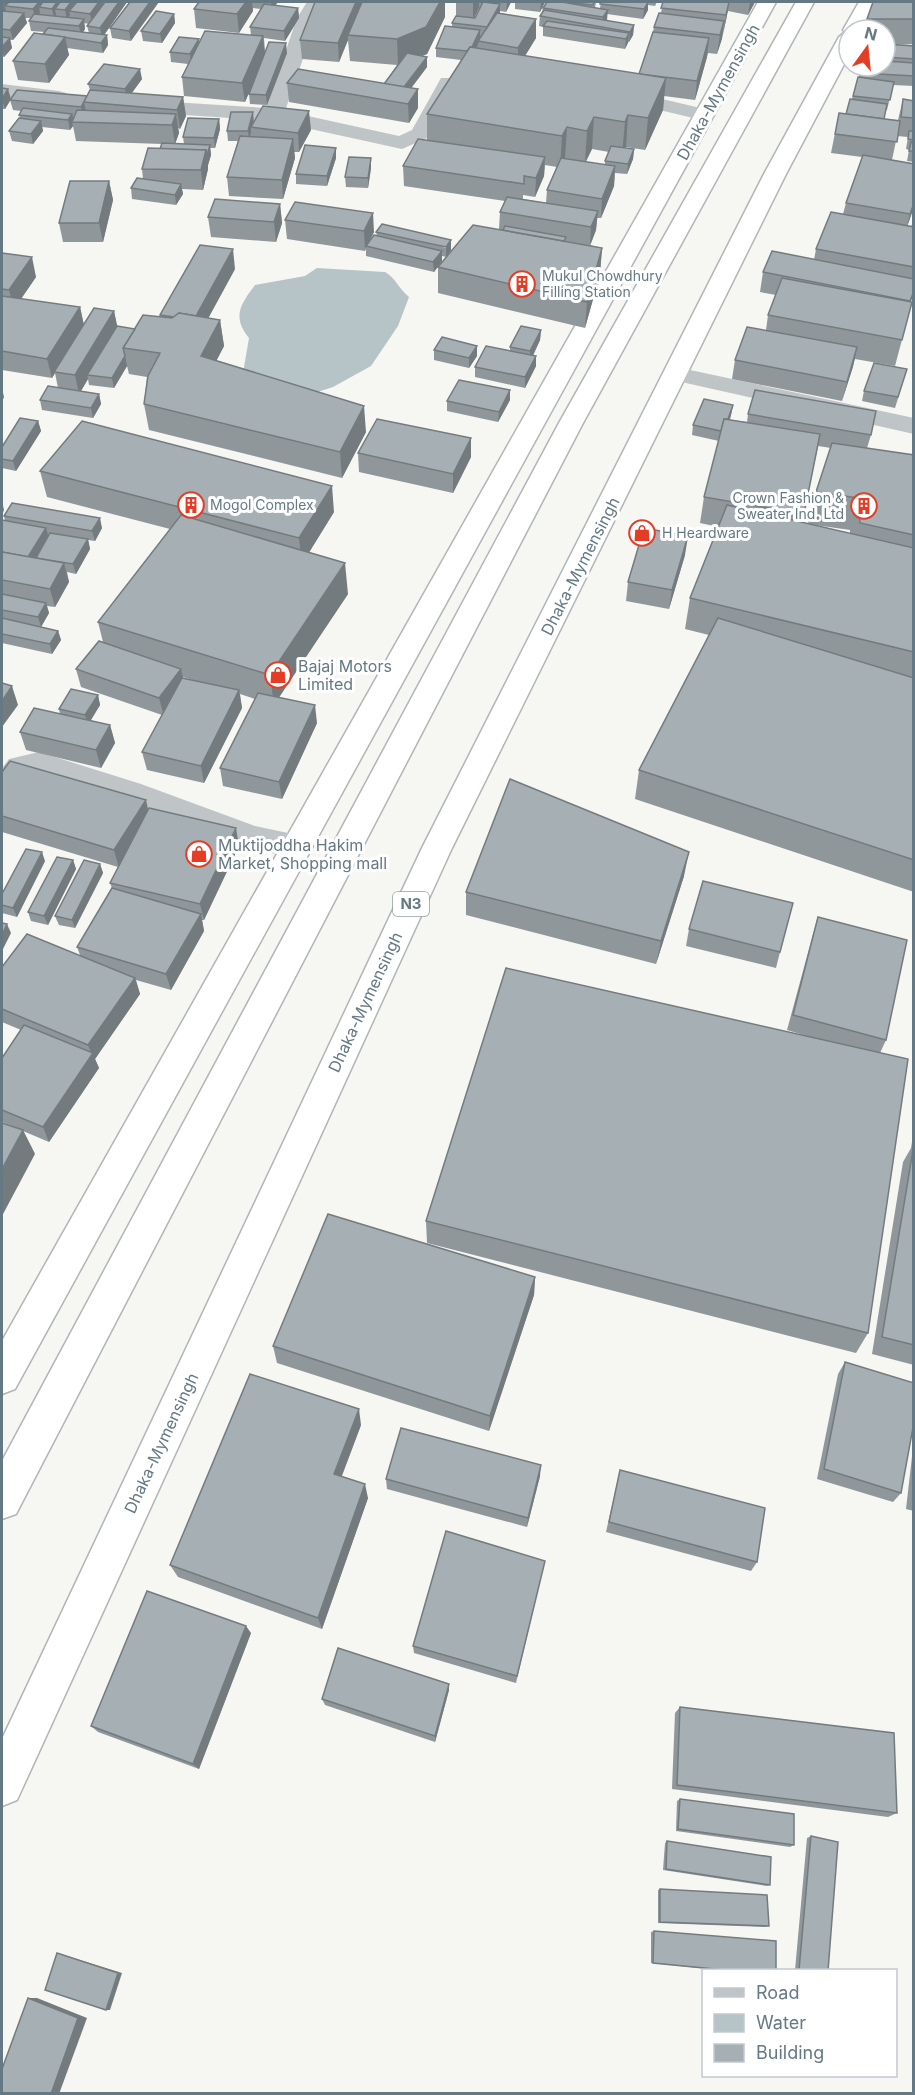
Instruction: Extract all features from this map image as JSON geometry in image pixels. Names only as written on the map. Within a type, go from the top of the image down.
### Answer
[{"type":"highway","name":"Dhaka-Mymensingh","points":[[2,1376],[767,2]]},
{"type":"highway","points":[[2,1500],[571,423],[805,2]]},
{"type":"highway","points":[[859,18],[868,2]]},
{"type":"highway","name":"Dhaka-Mymensingh","points":[[2,1785],[437,848],[775,174],[837,59]]},
{"type":"street","points":[[274,115],[308,18],[316,2]]},
{"type":"street","points":[[125,105],[274,115],[402,143],[420,134],[452,76],[469,74]]},
{"type":"street","points":[[2,90],[80,100]]},
{"type":"street","points":[[598,91],[706,115]]},
{"type":"street","points":[[676,374],[914,426]]},
{"type":"street","points":[[2,787],[19,767],[39,763],[131,792],[252,837],[296,845]]},
{"type":"water","points":[[317,268],[385,272],[409,297],[398,326],[371,366],[333,387],[311,394],[243,373],[249,338],[239,317],[242,305],[250,292],[255,285],[305,276]]},
{"type":"building","points":[[9,2],[39,2],[33,9],[5,6]]},
{"type":"building","points":[[43,2],[57,2],[52,9],[39,7]]},
{"type":"building","points":[[60,2],[71,2],[65,10],[55,9]]},
{"type":"building","points":[[77,2],[99,2],[90,14],[69,11]]},
{"type":"building","points":[[105,2],[119,2],[100,28],[87,26]]},
{"type":"building","points":[[130,2],[150,2],[129,31],[110,28]]},
{"type":"building","points":[[199,2],[246,2],[237,14],[194,9]]},
{"type":"building","points":[[315,2],[356,2],[338,43],[300,40]]},
{"type":"building","points":[[362,2],[440,2],[426,27],[397,39],[348,35]]},
{"type":"building","points":[[483,2],[500,4],[487,27],[452,23],[456,16],[475,18]]},
{"type":"building","points":[[547,2],[562,2],[608,10],[603,17],[543,8]]},
{"type":"building","points":[[565,2],[594,2],[593,5]]},
{"type":"building","points":[[601,2],[648,2],[644,9],[600,4]]},
{"type":"building","points":[[663,2],[729,2],[726,15],[661,8]]},
{"type":"building","points":[[873,2],[914,2],[914,19],[867,18]]},
{"type":"building","points":[[264,4],[298,8],[284,31],[250,27]]},
{"type":"building","points":[[544,10],[634,25],[630,32],[540,16]]},
{"type":"building","points":[[2,11],[24,13],[10,30],[2,29]]},
{"type":"building","points":[[156,11],[174,14],[160,34],[141,31]]},
{"type":"building","points":[[497,13],[536,19],[518,48],[478,41]]},
{"type":"building","points":[[659,13],[724,21],[720,35],[654,27]]},
{"type":"building","points":[[34,14],[84,19],[79,26],[29,21]]},
{"type":"building","points":[[547,21],[629,33],[626,39],[543,26]]},
{"type":"building","points":[[445,26],[480,30],[472,47],[467,51],[436,48]]},
{"type":"building","points":[[48,28],[107,35],[101,43],[43,34]]},
{"type":"building","points":[[205,31],[263,36],[242,83],[182,77]]},
{"type":"building","points":[[653,32],[709,38],[697,81],[639,74]]},
{"type":"building","points":[[34,33],[65,37],[45,64],[13,61]]},
{"type":"building","points":[[2,37],[10,38],[2,47]]},
{"type":"building","points":[[179,37],[199,39],[190,54],[170,52]]},
{"type":"building","points":[[269,42],[286,43],[266,95],[249,94]]},
{"type":"building","points":[[897,45],[914,46],[914,59],[897,58]]},
{"type":"building","points":[[470,47],[666,78],[648,118],[628,115],[625,122],[594,117],[587,131],[567,127],[562,136],[427,114]]},
{"type":"building","points":[[407,53],[427,57],[404,87],[384,84]]},
{"type":"building","points":[[897,62],[914,63],[914,76],[897,75]]},
{"type":"building","points":[[104,64],[140,69],[125,89],[88,84]]},
{"type":"building","points":[[298,69],[418,89],[408,104],[287,83]]},
{"type":"building","points":[[858,78],[894,82],[890,100],[853,96]]},
{"type":"building","points":[[2,88],[8,89],[2,99]]},
{"type":"building","points":[[17,90],[87,96],[81,107],[10,100]]},
{"type":"building","points":[[90,90],[183,97],[177,110],[84,102]]},
{"type":"building","points":[[850,99],[887,104],[884,119],[846,114]]},
{"type":"building","points":[[903,99],[914,101],[914,118],[901,117]]},
{"type":"building","points":[[263,106],[309,111],[298,133],[251,127]]},
{"type":"building","points":[[23,108],[72,114],[68,120],[19,115]]},
{"type":"building","points":[[77,110],[176,114],[172,125],[72,122]]},
{"type":"building","points":[[231,112],[253,112],[248,131],[227,131]]},
{"type":"building","points":[[839,113],[900,121],[897,142],[835,134]]},
{"type":"building","points":[[19,118],[41,121],[31,134],[9,131]]},
{"type":"building","points":[[188,118],[219,119],[214,138],[183,137]]},
{"type":"building","points":[[909,131],[914,131],[914,140],[908,139]]},
{"type":"building","points":[[240,136],[293,139],[282,180],[227,177]]},
{"type":"building","points":[[418,139],[545,157],[536,178],[524,176],[524,184],[403,166]]},
{"type":"building","points":[[911,142],[914,143],[914,151],[909,151]]},
{"type":"building","points":[[162,143],[210,145],[207,155],[206,150],[160,149]]},
{"type":"building","points":[[305,145],[336,148],[327,176],[296,174]]},
{"type":"building","points":[[611,146],[634,149],[628,164],[605,161]]},
{"type":"building","points":[[148,148],[206,150],[201,170],[142,169]]},
{"type":"building","points":[[863,155],[914,164],[914,203],[910,214],[846,203]]},
{"type":"building","points":[[349,157],[371,158],[368,178],[345,177]]},
{"type":"building","points":[[561,158],[615,166],[602,199],[547,190]]},
{"type":"building","points":[[137,178],[181,184],[175,195],[131,188]]},
{"type":"building","points":[[70,181],[109,181],[99,223],[59,223]]},
{"type":"building","points":[[507,197],[598,211],[591,227],[500,212]]},
{"type":"building","points":[[215,199],[280,204],[274,222],[208,217]]},
{"type":"building","points":[[295,202],[373,213],[364,231],[285,220]]},
{"type":"building","points":[[831,212],[914,227],[914,267],[816,249]]},
{"type":"building","points":[[382,224],[451,240],[446,247],[376,232]]},
{"type":"building","points":[[473,225],[602,248],[587,302],[438,267]]},
{"type":"building","points":[[505,226],[566,237],[564,241],[503,230]]},
{"type":"building","points":[[374,235],[442,251],[433,262],[366,246]]},
{"type":"building","points":[[200,245],[233,249],[196,316],[179,313],[174,317],[160,315]]},
{"type":"building","points":[[772,251],[914,279],[914,291],[910,301],[763,272]]},
{"type":"building","points":[[2,253],[32,257],[9,290],[2,289]]},
{"type":"building","points":[[782,278],[912,302],[902,340],[768,315]]},
{"type":"building","points":[[2,296],[80,307],[47,359],[2,351]]},
{"type":"building","points":[[94,308],[114,311],[75,375],[54,372]]},
{"type":"building","points":[[179,313],[220,320],[201,356],[364,406],[340,452],[144,404],[148,376],[160,353],[123,348],[143,315],[172,318]]},
{"type":"building","points":[[117,326],[135,329],[123,348],[125,356],[112,378],[87,375]]},
{"type":"building","points":[[521,326],[541,330],[530,351],[510,347]]},
{"type":"building","points":[[747,327],[857,347],[847,382],[735,360]]},
{"type":"building","points":[[442,337],[477,346],[469,358],[434,350]]},
{"type":"building","points":[[486,346],[536,356],[525,377],[475,367]]},
{"type":"building","points":[[874,363],[907,369],[898,397],[864,391]]},
{"type":"building","points":[[459,380],[510,390],[499,412],[447,401]]},
{"type":"building","points":[[48,386],[99,394],[91,408],[40,400]]},
{"type":"building","points":[[755,390],[876,411],[871,435],[748,414]]},
{"type":"building","points":[[704,399],[733,405],[728,419],[724,419],[721,431],[693,425]]},
{"type":"building","points":[[20,418],[38,421],[13,461],[2,459],[2,447]]},
{"type":"building","points":[[377,419],[471,438],[453,474],[358,453]]},
{"type":"building","points":[[724,419],[820,434],[804,514],[704,497]]},
{"type":"building","points":[[82,421],[332,486],[299,538],[40,471]]},
{"type":"building","points":[[832,443],[914,455],[914,535],[860,523],[858,498],[816,492]]},
{"type":"building","points":[[12,503],[100,518],[92,531],[4,516]]},
{"type":"building","points":[[727,505],[914,548],[914,652],[690,598]]},
{"type":"building","points":[[181,515],[345,563],[270,675],[98,622]]},
{"type":"building","points":[[2,520],[46,528],[28,557],[2,552]]},
{"type":"building","points":[[644,528],[688,536],[672,590],[628,582]]},
{"type":"building","points":[[50,533],[88,539],[73,564],[36,558]]},
{"type":"building","points":[[2,552],[64,563],[50,589],[2,580]]},
{"type":"building","points":[[2,594],[46,603],[38,617],[2,610]]},
{"type":"building","points":[[2,618],[58,631],[50,644],[2,634]]},
{"type":"building","points":[[718,618],[914,678],[914,860],[639,770]]},
{"type":"building","points":[[99,641],[181,669],[159,698],[76,669]]},
{"type":"building","points":[[182,678],[239,690],[201,766],[142,752]]},
{"type":"building","points":[[2,683],[12,686],[2,701]]},
{"type":"building","points":[[71,689],[98,695],[85,715],[59,709]]},
{"type":"building","points":[[258,693],[315,705],[279,782],[220,768]]},
{"type":"building","points":[[34,708],[110,725],[96,750],[20,732]]},
{"type":"building","points":[[10,761],[146,800],[114,850],[2,816],[2,772]]},
{"type":"building","points":[[510,779],[689,852],[661,941],[466,892]]},
{"type":"building","points":[[149,808],[236,828],[200,904],[110,883]]},
{"type":"building","points":[[26,849],[42,852],[13,908],[2,905],[2,894]]},
{"type":"building","points":[[57,857],[73,860],[44,916],[28,912]]},
{"type":"building","points":[[84,860],[100,864],[72,920],[55,916]]},
{"type":"building","points":[[703,881],[793,903],[780,952],[689,929]]},
{"type":"building","points":[[112,888],[201,914],[166,974],[77,947]]},
{"type":"building","points":[[818,917],[907,940],[886,1040],[793,1015]]},
{"type":"building","points":[[2,923],[7,924],[2,935]]},
{"type":"building","points":[[27,934],[135,978],[88,1045],[2,1009],[2,967]]},
{"type":"building","points":[[506,968],[908,1059],[868,1333],[426,1221]]},
{"type":"building","points":[[24,1025],[93,1053],[43,1127],[2,1110],[2,1058]]},
{"type":"building","points":[[2,1123],[23,1130],[2,1169]]},
{"type":"building","points":[[914,1144],[914,1345],[882,1337]]},
{"type":"building","points":[[328,1214],[535,1277],[490,1416],[273,1346]]},
{"type":"building","points":[[845,1362],[914,1383],[914,1422],[901,1493],[824,1469]]},
{"type":"building","points":[[250,1374],[359,1409],[334,1474],[365,1484],[318,1618],[170,1565]]},
{"type":"building","points":[[401,1428],[541,1465],[528,1518],[386,1479]]},
{"type":"building","points":[[620,1470],[765,1508],[757,1562],[609,1522]]},
{"type":"building","points":[[446,1531],[545,1561],[517,1676],[413,1646]]},
{"type":"building","points":[[147,1591],[246,1626],[193,1764],[91,1726]]},
{"type":"building","points":[[338,1648],[449,1684],[435,1736],[322,1699]]},
{"type":"building","points":[[680,1707],[894,1733],[897,1813],[677,1785]]},
{"type":"building","points":[[680,1799],[794,1814],[794,1845],[678,1829]]},
{"type":"building","points":[[811,1836],[838,1842],[828,1969],[799,1969]]},
{"type":"building","points":[[667,1841],[771,1857],[770,1885],[666,1869]]},
{"type":"building","points":[[660,1889],[767,1895],[769,1926],[660,1922]]},
{"type":"building","points":[[654,1931],[776,1941],[776,1969],[714,1969],[653,1963]]},
{"type":"building","points":[[57,1953],[118,1973],[106,2010],[45,1990]]},
{"type":"building","points":[[28,1998],[78,2018],[51,2094],[2,2094],[2,2069]]},
{"type":"place","name":"Mukul Chowdhury Filling Station","points":[[522,284]]},
{"type":"place","name":"Mogol Complex","points":[[191,505]]},
{"type":"place","name":"Crown Fashion & Sweater Ind. Ltd","points":[[864,506]]},
{"type":"place","name":"H Heardware","points":[[642,533]]},
{"type":"place","name":"Bajaj Motors Limited","points":[[278,675]]},
{"type":"place","name":"Muktijoddha Hakim Market, Shopping mall","points":[[199,854]]}]
